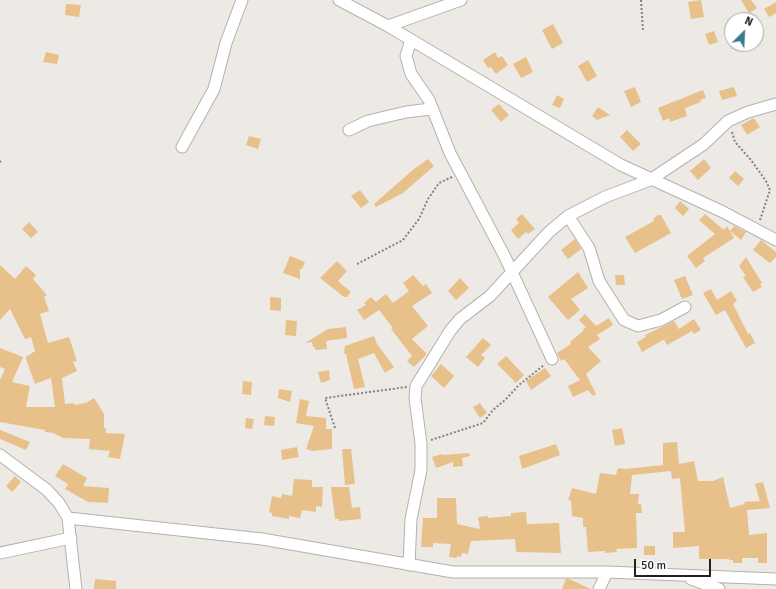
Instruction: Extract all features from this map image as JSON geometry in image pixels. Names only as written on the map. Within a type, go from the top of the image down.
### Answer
[{"type":"street","points":[[182,148],[214,89],[226,43],[242,0]]},
{"type":"street","points":[[339,0],[388,26],[586,145],[650,180],[757,229],[776,240]]},
{"type":"street","points":[[388,26],[461,0]]},
{"type":"street","points":[[411,40],[407,50],[407,64],[411,74],[425,92],[450,152],[512,273],[552,359]]},
{"type":"street","points":[[409,565],[411,519],[420,474],[421,444],[415,398],[416,386],[450,331],[460,319],[490,296],[549,232],[568,216],[605,197],[650,180],[704,144],[728,121],[748,112],[776,104]]},
{"type":"street","points":[[350,130],[368,121],[406,112],[431,109]]},
{"type":"street","points":[[568,216],[588,248],[599,281],[624,320],[638,326],[661,320],[685,307]]},
{"type":"street","points":[[0,456],[47,490],[59,503],[68,518],[76,589]]},
{"type":"street","points":[[68,518],[262,539],[453,572],[607,572],[776,579]]},
{"type":"street","points":[[0,553],[70,538]]},
{"type":"street","points":[[599,589],[607,572]]},
{"type":"street","points":[[682,575],[719,589]]},
{"type":"path","points":[[641,0],[643,32]]},
{"type":"path","points":[[728,121],[735,142],[751,160],[766,181],[770,190],[757,229]]},
{"type":"path","points":[[357,264],[403,240],[420,219],[428,199],[439,183],[461,172]]},
{"type":"path","points":[[421,444],[459,429],[483,423],[493,410],[506,399],[519,384],[552,359]]},
{"type":"path","points":[[335,428],[325,398],[416,386]]},
{"type":"building","points":[[701,0],[704,17],[691,19],[688,2]]},
{"type":"building","points":[[741,0],[751,0],[757,8],[748,12]]},
{"type":"building","points":[[776,2],[776,13],[769,17],[764,9]]},
{"type":"building","points":[[66,4],[81,5],[79,17],[65,15]]},
{"type":"building","points":[[553,24],[563,43],[552,49],[542,30]]},
{"type":"building","points":[[714,31],[718,42],[709,45],[705,34]]},
{"type":"building","points":[[46,52],[59,55],[57,64],[43,62]]},
{"type":"building","points":[[495,52],[498,58],[502,56],[508,65],[496,74],[491,67],[488,68],[483,60]]},
{"type":"building","points":[[526,57],[533,72],[521,78],[513,64]]},
{"type":"building","points":[[588,60],[597,76],[587,82],[578,66]]},
{"type":"building","points":[[635,87],[641,102],[631,107],[624,91]]},
{"type":"building","points":[[734,87],[737,96],[722,100],[719,91]]},
{"type":"building","points":[[703,90],[706,98],[700,100],[701,102],[685,108],[687,116],[670,122],[669,118],[663,121],[658,108]]},
{"type":"building","points":[[557,95],[564,99],[560,108],[552,105]]},
{"type":"building","points":[[499,104],[509,115],[501,122],[491,110]]},
{"type":"building","points":[[598,107],[610,115],[597,120],[592,116]]},
{"type":"building","points":[[754,118],[760,127],[747,135],[741,125]]},
{"type":"building","points":[[627,130],[641,144],[633,151],[620,137]]},
{"type":"building","points":[[249,136],[261,139],[258,149],[246,145]]},
{"type":"building","points":[[428,159],[434,166],[403,193],[376,207],[374,204],[414,169]]},
{"type":"building","points":[[704,159],[711,168],[698,180],[690,171]]},
{"type":"building","points":[[735,171],[744,179],[738,186],[729,178]]},
{"type":"building","points":[[360,190],[369,202],[361,208],[351,196]]},
{"type":"building","points":[[680,201],[689,209],[683,216],[675,208]]},
{"type":"building","points":[[522,214],[535,229],[528,234],[526,232],[518,239],[511,230],[519,223],[516,219]]},
{"type":"building","points":[[705,214],[724,230],[727,226],[734,238],[703,258],[705,261],[696,268],[687,256],[715,234],[699,220]]},
{"type":"building","points":[[658,215],[661,215],[671,233],[635,253],[625,237],[654,221],[653,219]]},
{"type":"building","points":[[29,222],[38,232],[31,238],[22,229]]},
{"type":"building","points":[[734,226],[746,232],[741,240],[730,231]]},
{"type":"building","points":[[575,239],[581,249],[568,259],[561,250]]},
{"type":"building","points":[[761,240],[776,252],[776,257],[770,263],[753,250]]},
{"type":"building","points":[[290,256],[305,262],[302,269],[300,269],[300,279],[283,273]]},
{"type":"building","points":[[746,257],[762,283],[760,284],[762,287],[753,292],[743,277],[746,276],[739,266]]},
{"type":"building","points":[[337,261],[347,271],[338,281],[351,292],[347,297],[344,297],[320,278]]},
{"type":"building","points":[[0,265],[15,279],[26,266],[36,275],[33,279],[47,295],[44,297],[49,311],[40,314],[48,343],[69,337],[77,361],[73,362],[77,371],[62,378],[65,404],[74,403],[74,405],[86,403],[94,398],[104,414],[104,428],[106,428],[106,433],[125,434],[120,459],[108,457],[110,451],[89,449],[90,439],[63,438],[53,433],[45,432],[45,430],[0,422],[0,380],[5,369],[0,367],[0,348],[23,357],[12,382],[30,386],[26,407],[55,407],[51,378],[35,384],[26,359],[26,357],[35,351],[31,337],[25,339],[10,309],[0,320]]},
{"type":"building","points":[[578,272],[588,288],[571,299],[580,310],[568,320],[548,297]]},
{"type":"building","points":[[413,275],[423,286],[426,284],[432,293],[412,306],[428,326],[412,339],[427,354],[414,367],[407,361],[412,356],[391,329],[393,328],[379,310],[364,320],[357,310],[366,305],[364,303],[371,297],[376,302],[386,294],[393,303],[409,291],[403,283]]},
{"type":"building","points":[[615,275],[624,275],[625,285],[616,285]]},
{"type":"building","points":[[685,276],[693,295],[682,299],[674,280]]},
{"type":"building","points":[[460,278],[469,288],[456,300],[448,291]]},
{"type":"building","points":[[711,289],[717,300],[731,291],[737,301],[733,304],[748,334],[750,333],[755,343],[746,348],[725,310],[716,315],[703,293]]},
{"type":"building","points":[[270,297],[281,298],[281,311],[270,310]]},
{"type":"building","points":[[585,314],[596,326],[609,318],[613,325],[597,335],[600,339],[588,347],[601,361],[586,374],[596,394],[593,396],[588,390],[573,397],[568,386],[580,380],[564,359],[561,361],[557,353],[571,344],[570,342],[584,330],[583,329],[586,327],[579,320]]},
{"type":"building","points":[[694,319],[701,330],[694,334],[692,331],[667,345],[664,340],[670,336],[642,352],[637,342],[646,337],[645,335],[674,321],[679,329]]},
{"type":"building","points":[[286,320],[297,321],[296,336],[285,335]]},
{"type":"building","points":[[346,327],[347,338],[326,341],[327,349],[315,350],[312,342],[305,343],[328,329]]},
{"type":"building","points":[[374,336],[377,344],[394,367],[385,373],[374,353],[358,359],[365,387],[354,389],[346,354],[344,354],[345,346]]},
{"type":"building","points":[[483,338],[491,345],[481,355],[485,358],[478,367],[466,357]]},
{"type":"building","points":[[506,356],[524,375],[516,383],[497,364]]},
{"type":"building","points":[[441,364],[454,376],[444,388],[431,376]]},
{"type":"building","points":[[545,368],[551,376],[531,390],[526,381]]},
{"type":"building","points":[[329,370],[330,380],[321,383],[318,372]]},
{"type":"building","points":[[243,381],[252,382],[251,395],[242,394]]},
{"type":"building","points":[[279,389],[292,391],[290,402],[278,398]]},
{"type":"building","points":[[300,399],[309,401],[306,416],[326,418],[326,429],[332,429],[332,449],[312,451],[306,449],[314,426],[296,423]]},
{"type":"building","points":[[480,403],[487,413],[480,418],[473,407]]},
{"type":"building","points":[[265,416],[275,417],[274,426],[264,425]]},
{"type":"building","points":[[246,418],[254,419],[252,429],[245,428]]},
{"type":"building","points":[[622,428],[625,444],[615,446],[612,430]]},
{"type":"building","points":[[0,430],[30,442],[26,450],[0,439]]},
{"type":"building","points":[[677,442],[679,464],[694,461],[698,481],[713,481],[723,477],[730,508],[745,504],[744,502],[760,501],[755,484],[763,482],[770,508],[747,510],[749,535],[767,533],[767,563],[758,563],[758,558],[742,558],[742,563],[733,563],[733,560],[729,559],[699,559],[699,546],[673,548],[673,532],[685,532],[680,478],[672,479],[671,471],[632,475],[630,494],[639,494],[638,504],[641,504],[642,513],[636,513],[637,548],[616,549],[617,552],[605,553],[605,551],[588,552],[586,527],[583,527],[583,518],[572,516],[571,500],[568,500],[572,488],[596,494],[600,473],[616,475],[618,468],[625,469],[663,465],[663,443]]},
{"type":"building","points":[[556,444],[560,455],[522,469],[519,456]]},
{"type":"building","points":[[297,447],[299,457],[282,460],[281,450]]},
{"type":"building","points":[[342,449],[351,449],[355,484],[345,485]]},
{"type":"building","points":[[469,453],[470,456],[462,458],[463,466],[453,467],[453,462],[436,468],[432,457],[442,454]]},
{"type":"building","points":[[63,464],[87,478],[83,486],[109,488],[108,503],[88,502],[65,489],[68,484],[55,476]]},
{"type":"building","points":[[15,476],[21,482],[12,492],[6,486]]},
{"type":"building","points":[[294,479],[312,480],[312,487],[323,487],[322,507],[316,506],[316,512],[302,510],[300,518],[289,516],[289,519],[272,516],[272,513],[269,512],[272,496],[281,498],[282,494],[292,496]]},
{"type":"building","points":[[331,487],[349,487],[352,508],[360,507],[361,519],[339,521],[339,519],[335,519]]},
{"type":"building","points":[[437,498],[456,498],[457,524],[480,529],[478,517],[488,516],[488,518],[511,516],[511,513],[526,512],[527,524],[559,523],[561,553],[516,552],[515,539],[471,541],[468,554],[462,553],[461,557],[457,556],[457,558],[449,557],[451,544],[433,543],[433,547],[421,547],[423,518],[437,518]]},
{"type":"building","points":[[644,546],[655,546],[655,555],[644,555]]},
{"type":"building","points":[[95,579],[116,581],[116,589],[94,589]]},
{"type":"building","points":[[566,579],[569,579],[591,589],[562,589]]}]
